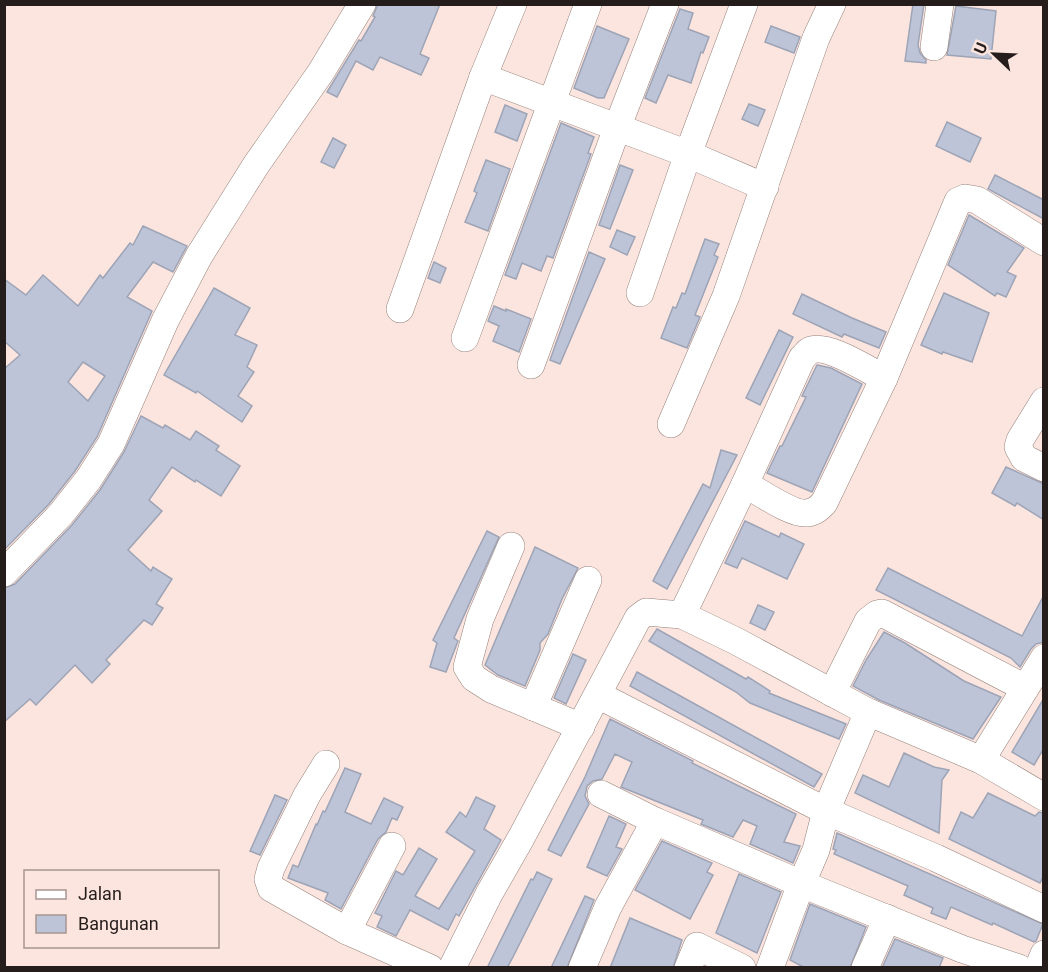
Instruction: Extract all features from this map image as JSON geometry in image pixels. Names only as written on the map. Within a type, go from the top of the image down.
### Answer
[{"type":"street","points":[[4,573],[61,514],[94,471],[111,444],[165,321],[199,256],[256,165],[321,72],[362,4]]},
{"type":"street","points":[[400,309],[483,77],[513,4]]},
{"type":"street","points":[[465,338],[588,4]]},
{"type":"street","points":[[531,365],[617,128],[665,4]]},
{"type":"street","points":[[640,293],[688,154],[744,4]]},
{"type":"street","points":[[671,424],[726,296],[816,38],[832,4]]},
{"type":"street","points":[[934,47],[940,4]]},
{"type":"street","points":[[483,77],[688,154],[765,187]]},
{"type":"street","points":[[745,484],[796,512],[809,513],[824,503],[884,378],[958,201],[964,198],[977,200],[1044,242]]},
{"type":"street","points":[[682,615],[802,358],[809,351],[836,353],[884,378]]},
{"type":"street","points":[[1044,400],[1018,447],[1024,458],[1044,468]]},
{"type":"street","points":[[511,546],[480,619],[467,667],[474,678],[491,689],[581,727]]},
{"type":"street","points":[[533,707],[588,580]]},
{"type":"street","points":[[452,968],[489,894],[522,838],[638,618],[646,612],[682,615],[736,641],[868,712],[981,760],[1044,797]]},
{"type":"street","points":[[832,693],[868,621],[882,613],[1025,688]]},
{"type":"street","points":[[981,760],[1044,658]]},
{"type":"street","points":[[598,694],[826,811],[936,858],[1044,909]]},
{"type":"street","points":[[770,968],[816,850],[826,811],[868,712]]},
{"type":"street","points":[[326,764],[282,844],[268,879],[271,888],[348,931],[418,966]]},
{"type":"street","points":[[601,794],[655,821],[802,885],[887,918],[959,958],[1019,968]]},
{"type":"street","points":[[582,968],[608,906],[655,821]]},
{"type":"street","points":[[348,931],[392,846]]},
{"type":"street","points":[[865,968],[887,918]]},
{"type":"street","points":[[688,968],[697,946],[742,968]]},
{"type":"street","points":[[1038,968],[1044,954]]},
{"type":"building","points":[[378,4],[440,4],[420,54],[429,58],[421,75],[380,57],[373,70],[356,61],[337,97],[327,92],[375,17],[373,16]]},
{"type":"building","points":[[913,4],[924,4],[918,45],[926,63],[905,61]]},
{"type":"building","points":[[956,6],[996,11],[991,59],[947,55]]},
{"type":"building","points":[[680,9],[693,13],[688,29],[709,37],[703,53],[701,52],[691,83],[668,75],[656,103],[645,98]]},
{"type":"building","points":[[597,26],[629,39],[604,98],[598,98],[574,88]]},
{"type":"building","points":[[771,26],[800,37],[794,53],[765,42]]},
{"type":"building","points":[[749,104],[765,110],[758,126],[742,119]]},
{"type":"building","points":[[505,105],[527,114],[517,141],[495,132]]},
{"type":"building","points":[[947,122],[981,138],[970,162],[936,146]]},
{"type":"building","points":[[561,123],[594,137],[588,153],[591,154],[553,258],[547,256],[541,271],[522,263],[516,279],[505,275]]},
{"type":"building","points":[[333,138],[346,145],[334,168],[321,162]]},
{"type":"building","points":[[486,160],[510,169],[488,231],[465,222],[477,193],[474,191]]},
{"type":"building","points":[[620,165],[633,170],[610,229],[599,225]]},
{"type":"building","points":[[995,175],[1044,200],[1044,219],[988,189]]},
{"type":"building","points":[[969,215],[1024,248],[1007,272],[1016,276],[1006,297],[997,293],[995,296],[948,265]]},
{"type":"building","points":[[143,226],[187,246],[173,272],[153,262],[127,297],[152,311],[97,437],[75,471],[49,504],[4,550],[4,369],[20,355],[4,341],[4,279],[26,295],[43,275],[78,306],[100,275],[103,278],[130,243],[133,245]],"holes":[[[83,362],[105,376],[88,401],[68,382]]]},
{"type":"building","points":[[617,230],[635,237],[627,255],[610,247]]},
{"type":"building","points":[[705,239],[719,244],[714,255],[718,257],[695,315],[700,317],[687,348],[661,338],[673,307],[676,308],[682,293],[685,294]]},
{"type":"building","points":[[589,252],[605,259],[560,364],[550,360]]},
{"type":"building","points":[[434,262],[446,268],[440,283],[428,278]]},
{"type":"building","points":[[214,288],[250,308],[235,335],[257,345],[247,367],[254,372],[238,396],[252,406],[242,422],[197,391],[196,393],[164,375]]},
{"type":"building","points":[[944,293],[989,313],[972,362],[943,352],[942,354],[921,345]]},
{"type":"building","points":[[802,294],[886,332],[879,348],[844,334],[842,337],[793,314]]},
{"type":"building","points":[[494,306],[531,319],[519,352],[493,341],[499,326],[488,321]]},
{"type":"building","points":[[779,330],[793,337],[760,405],[746,398]]},
{"type":"building","points":[[817,365],[831,368],[862,384],[812,492],[767,473],[806,397],[802,396]]},
{"type":"building","points":[[141,416],[163,428],[165,425],[190,440],[196,431],[219,446],[216,450],[240,466],[221,496],[172,467],[149,500],[162,511],[128,550],[151,571],[153,567],[172,579],[156,604],[163,608],[152,625],[144,620],[106,660],[110,664],[92,683],[75,665],[36,705],[30,699],[4,722],[4,588],[15,584],[72,525],[100,490],[124,452]]},
{"type":"building","points":[[721,450],[737,455],[667,589],[653,581],[703,484],[710,488]]},
{"type":"building","points":[[1006,467],[1044,484],[1044,520],[1017,503],[1015,506],[992,493]]},
{"type":"building","points":[[745,521],[779,537],[781,533],[804,544],[787,579],[742,558],[737,568],[725,563]]},
{"type":"building","points":[[487,531],[499,537],[454,638],[458,641],[446,672],[430,667],[437,643],[433,640]]},
{"type":"building","points":[[535,547],[578,568],[548,634],[540,643],[540,650],[525,686],[498,675],[485,665]]},
{"type":"building","points":[[888,568],[1022,636],[1044,595],[1044,642],[1036,644],[1031,649],[1020,667],[1011,658],[876,590]]},
{"type":"building","points":[[758,605],[774,612],[765,630],[750,623]]},
{"type":"building","points":[[657,629],[746,679],[748,677],[770,691],[769,693],[846,724],[839,739],[750,703],[736,692],[649,641]]},
{"type":"building","points":[[884,632],[964,681],[1001,697],[973,739],[879,700],[853,686]]},
{"type":"building","points":[[573,654],[586,660],[566,704],[554,698]]},
{"type":"building","points":[[637,672],[822,774],[814,787],[630,686]]},
{"type":"building","points":[[1044,698],[1044,748],[1034,765],[1012,752]]},
{"type":"building","points":[[610,719],[693,761],[692,763],[796,814],[784,842],[800,846],[793,863],[750,844],[757,826],[743,820],[733,837],[701,824],[703,820],[621,787],[632,762],[615,754],[602,779],[593,781],[587,786],[585,796],[589,804],[561,856],[548,850],[585,777]]},
{"type":"building","points":[[904,753],[934,767],[949,770],[942,780],[939,833],[855,793],[863,775],[889,787]]},
{"type":"building","points":[[345,768],[361,774],[345,812],[371,824],[384,798],[403,807],[397,820],[392,818],[386,832],[378,839],[341,909],[325,900],[328,893],[288,878],[293,865],[298,867],[316,824],[323,811],[325,812]]},
{"type":"building","points":[[988,793],[1035,816],[1039,812],[1044,813],[1044,875],[1040,883],[949,839],[961,812],[973,818]]},
{"type":"building","points":[[275,795],[287,800],[260,855],[250,851]]},
{"type":"building","points":[[476,797],[495,806],[484,829],[501,840],[459,916],[456,914],[448,930],[410,910],[396,936],[377,927],[382,916],[375,913],[396,871],[403,875],[419,848],[437,859],[415,896],[439,909],[475,851],[446,832],[460,812],[466,817]]},
{"type":"building","points":[[609,816],[626,824],[616,847],[622,849],[607,876],[587,867]]},
{"type":"building","points":[[837,833],[1043,924],[1036,941],[951,907],[946,919],[931,913],[933,908],[904,895],[908,886],[834,854]]},
{"type":"building","points":[[662,841],[712,863],[707,872],[713,875],[690,919],[635,890]]},
{"type":"building","points":[[537,872],[552,879],[513,957],[507,968],[487,968],[531,879],[533,880]]},
{"type":"building","points":[[739,874],[781,892],[757,953],[716,933]]},
{"type":"building","points":[[585,896],[594,900],[567,968],[551,968]]},
{"type":"building","points":[[810,904],[866,927],[850,968],[805,968],[790,960]]},
{"type":"building","points":[[630,918],[682,940],[673,968],[610,968]]},
{"type":"building","points":[[895,939],[943,958],[939,968],[882,968]]}]
